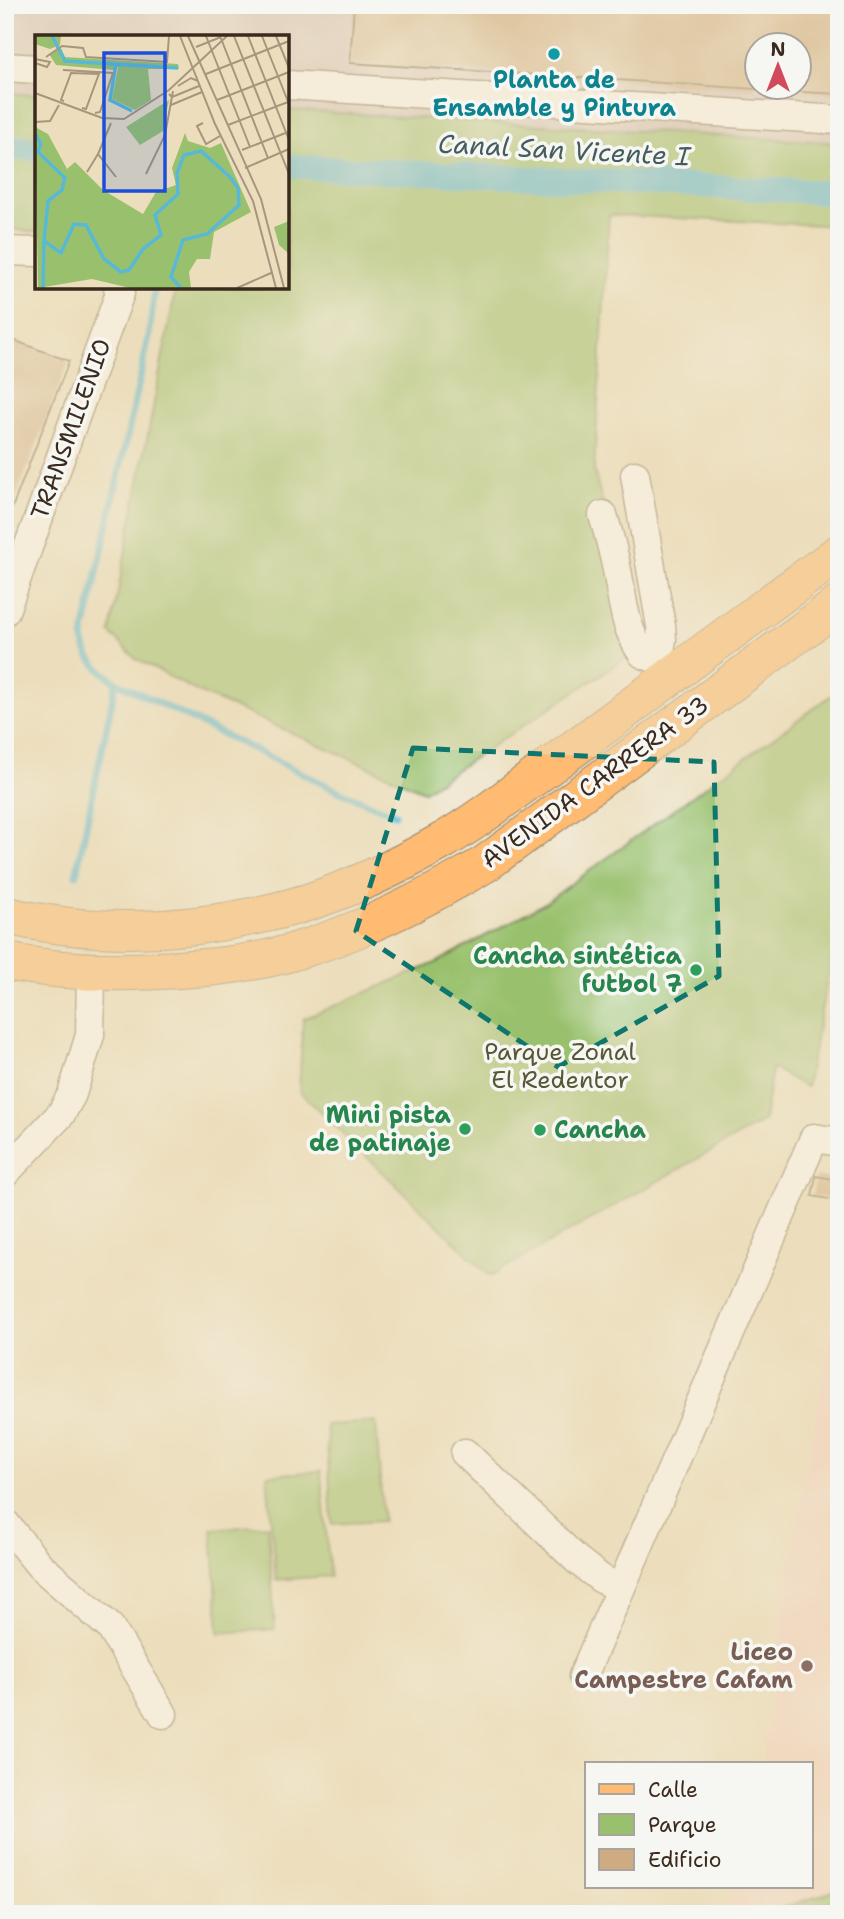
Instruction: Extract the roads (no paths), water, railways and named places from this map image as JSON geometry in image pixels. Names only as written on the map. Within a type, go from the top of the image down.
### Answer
[{"type":"main road","name":"AVENIDA CARRERA 33","points":[[5,915],[35,922],[103,929],[179,927],[269,913],[368,879],[440,843],[472,822],[571,751],[663,669],[839,553]]},
{"type":"main road","name":"AVENIDA CARRERA 33","points":[[5,961],[68,970],[193,970],[286,954],[394,914],[485,864],[839,604]]},
{"type":"lane","points":[[5,67],[35,69]]},
{"type":"lane","points":[[289,85],[839,120]]},
{"type":"lane","points":[[5,251],[35,253]]},
{"type":"lane","name":"TRANSMILENIO","points":[[5,611],[120,293],[119,289]]},
{"type":"lane","points":[[635,475],[661,626],[663,669]]},
{"type":"lane","points":[[603,515],[613,546],[625,618],[630,632],[642,654],[663,669]]},
{"type":"lane","points":[[5,1173],[61,1114],[72,1094],[90,1035],[91,971]]},
{"type":"lane","points":[[583,1676],[814,1138],[839,1142]]},
{"type":"lane","points":[[465,1453],[577,1560],[620,1589]]},
{"type":"lane","points":[[5,1523],[40,1566],[110,1627],[163,1714]]},
{"type":"waterway","name":"Canal San Vicente I","points":[[5,147],[35,149]]},
{"type":"waterway","name":"Canal San Vicente I","points":[[289,166],[839,193]]},
{"type":"waterway","points":[[155,289],[149,337],[83,637],[87,652],[98,668],[116,682],[340,792],[395,814]]},
{"type":"waterway","points":[[76,875],[116,682]]},
{"type":"place","name":"Planta de Ensamble y Pintura","points":[[554,54]]},
{"type":"place","name":"Cancha sintética futbol 7","points":[[696,970]]},
{"type":"place","name":"Mini pista de patinaje","points":[[465,1129]]},
{"type":"place","name":"Cancha","points":[[540,1130]]},
{"type":"place","name":"Liceo Campestre Cafam","points":[[807,1666]]},
{"type":"park label","name":"Parque Zonal El Redentor","points":[[560,1066]]}]
